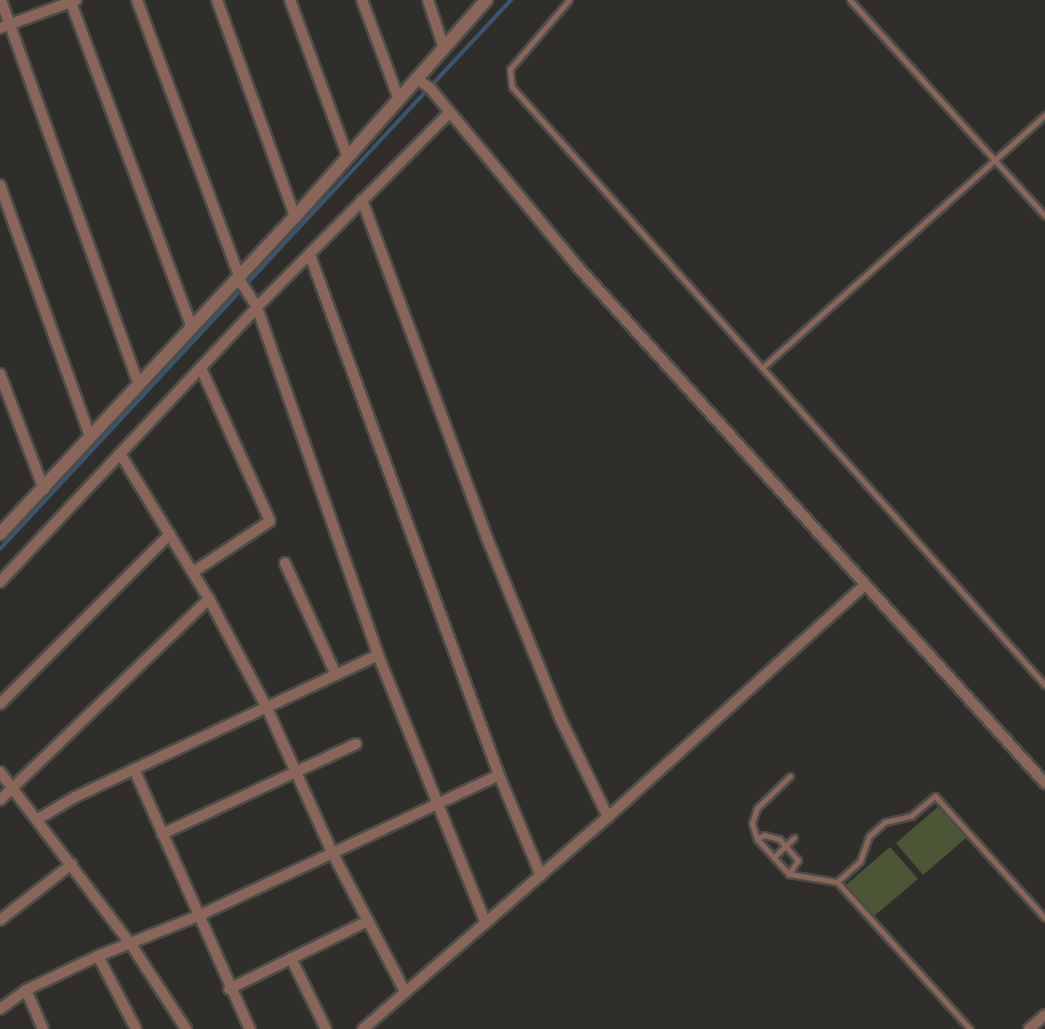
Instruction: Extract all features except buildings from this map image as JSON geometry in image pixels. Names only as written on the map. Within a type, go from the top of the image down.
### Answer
[{"type":"street","points":[[1,0],[5,26],[139,385]]},
{"type":"street","points":[[137,0],[243,283],[257,307],[378,655],[485,923]]},
{"type":"street","points":[[217,0],[295,217]]},
{"type":"street","points":[[290,0],[348,158]]},
{"type":"street","points":[[362,0],[398,97]]},
{"type":"street","points":[[428,0],[443,45]]},
{"type":"street","points":[[0,534],[44,490],[191,325],[243,283],[295,217],[398,97],[420,80],[443,45],[486,0]]},
{"type":"street","points":[[5,26],[73,1],[191,325]]},
{"type":"street","points":[[420,80],[578,267],[1045,783]]},
{"type":"street","points":[[0,582],[447,109]]},
{"type":"street","points":[[0,185],[90,436]]},
{"type":"street","points":[[362,200],[487,538],[560,718],[608,817]]},
{"type":"street","points":[[310,255],[499,775],[541,876]]},
{"type":"street","points":[[193,572],[270,521],[201,368]]},
{"type":"street","points":[[0,374],[44,490]]},
{"type":"street","points":[[121,455],[209,598],[267,708],[333,854],[405,992]]},
{"type":"street","points":[[0,704],[170,534]]},
{"type":"street","points":[[285,563],[336,675]]},
{"type":"street","points":[[363,1029],[608,817],[864,586]]},
{"type":"street","points":[[0,800],[209,598]]},
{"type":"street","points":[[38,819],[134,769],[378,655]]},
{"type":"street","points":[[162,834],[356,744]]},
{"type":"street","points":[[134,769],[229,989],[250,1029]]},
{"type":"street","points":[[0,772],[130,943],[186,1029]]},
{"type":"street","points":[[0,1009],[26,990],[98,956],[198,916],[499,775]]},
{"type":"street","points":[[0,920],[72,864]]},
{"type":"street","points":[[229,989],[368,921]]},
{"type":"street","points":[[98,956],[136,1029]]},
{"type":"street","points":[[291,958],[326,1029]]},
{"type":"street","points":[[26,990],[43,1029]]},
{"type":"street","points":[[1029,1029],[1045,1015]]},
{"type":"lane","points":[[569,0],[510,69],[512,87],[1045,685]]},
{"type":"lane","points":[[850,0],[1045,216]]},
{"type":"lane","points":[[762,368],[1045,115]]},
{"type":"lane","points":[[790,776],[757,808],[752,824],[757,839],[789,874],[837,882],[970,1029]]},
{"type":"lane","points":[[837,882],[860,861],[869,836],[885,822],[912,816],[935,796],[1045,918]]},
{"type":"lane","points":[[757,839],[770,835],[786,846],[798,860],[789,874]]},
{"type":"lane","points":[[774,857],[794,838]]},
{"type":"green space","points":[[940,805],[967,837],[923,875],[896,843]]},
{"type":"green space","points":[[890,847],[918,879],[874,916],[846,885]]},
{"type":"waterway","points":[[0,549],[511,0]]}]
